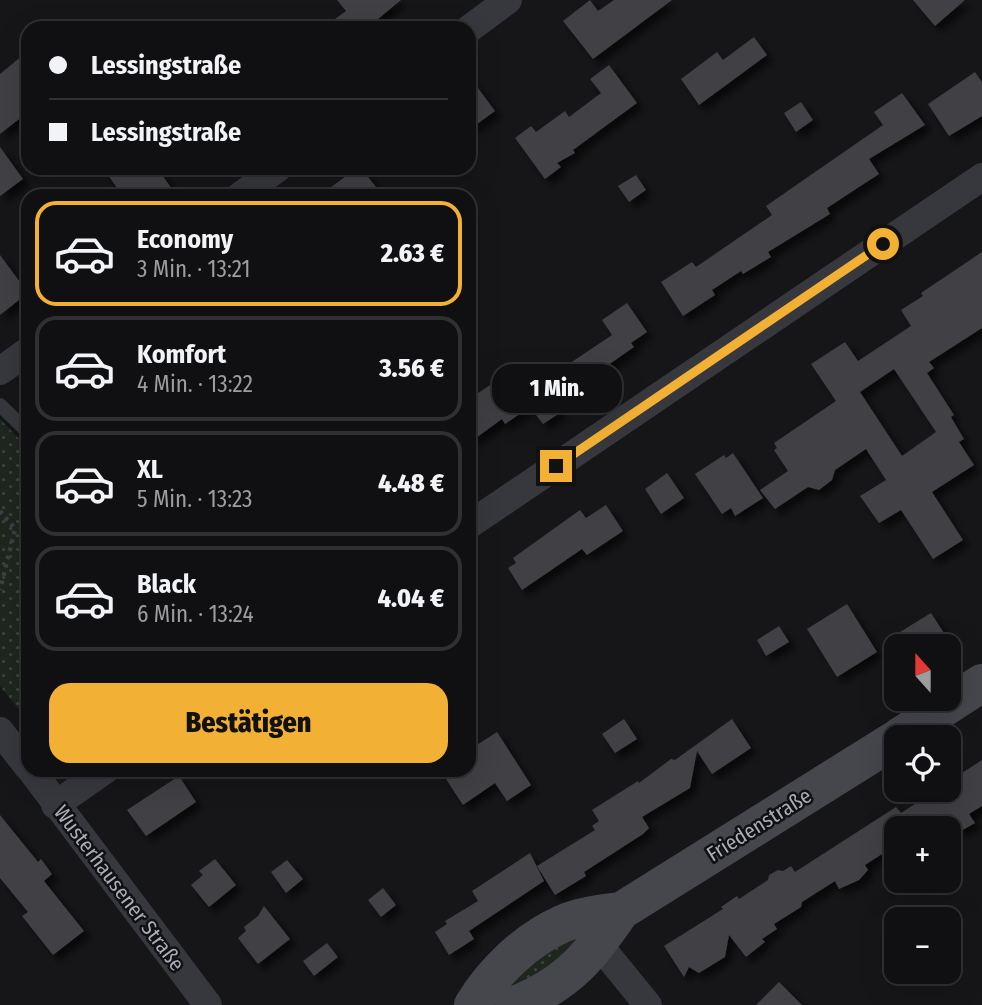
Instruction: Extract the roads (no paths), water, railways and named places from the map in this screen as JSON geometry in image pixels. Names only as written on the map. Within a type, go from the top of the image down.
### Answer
[{"type":"street","points":[[476,24],[508,0]]},
{"type":"street","points":[[250,189],[268,175]]},
{"type":"street","points":[[476,520],[982,177]]},
{"type":"street","points":[[0,371],[21,356]]},
{"type":"street","name":"Friedenstraße","points":[[917,725],[982,683]]},
{"type":"street","name":"Wusterhausener Straße","points":[[0,732],[21,758]]},
{"type":"street","name":"Friedenstraße","points":[[515,1005],[539,996],[563,981],[596,947],[621,911],[884,746]]},
{"type":"street","name":"Wusterhausener Straße","points":[[35,777],[208,1005]]},
{"type":"street","points":[[55,805],[95,777]]},
{"type":"street","name":"Friedenstraße","points":[[473,1005],[501,968],[524,947],[563,924],[595,914],[621,911]]},
{"type":"street","points":[[596,947],[608,956],[648,1005]]},
{"type":"lane","points":[[0,405],[21,425]]}]
